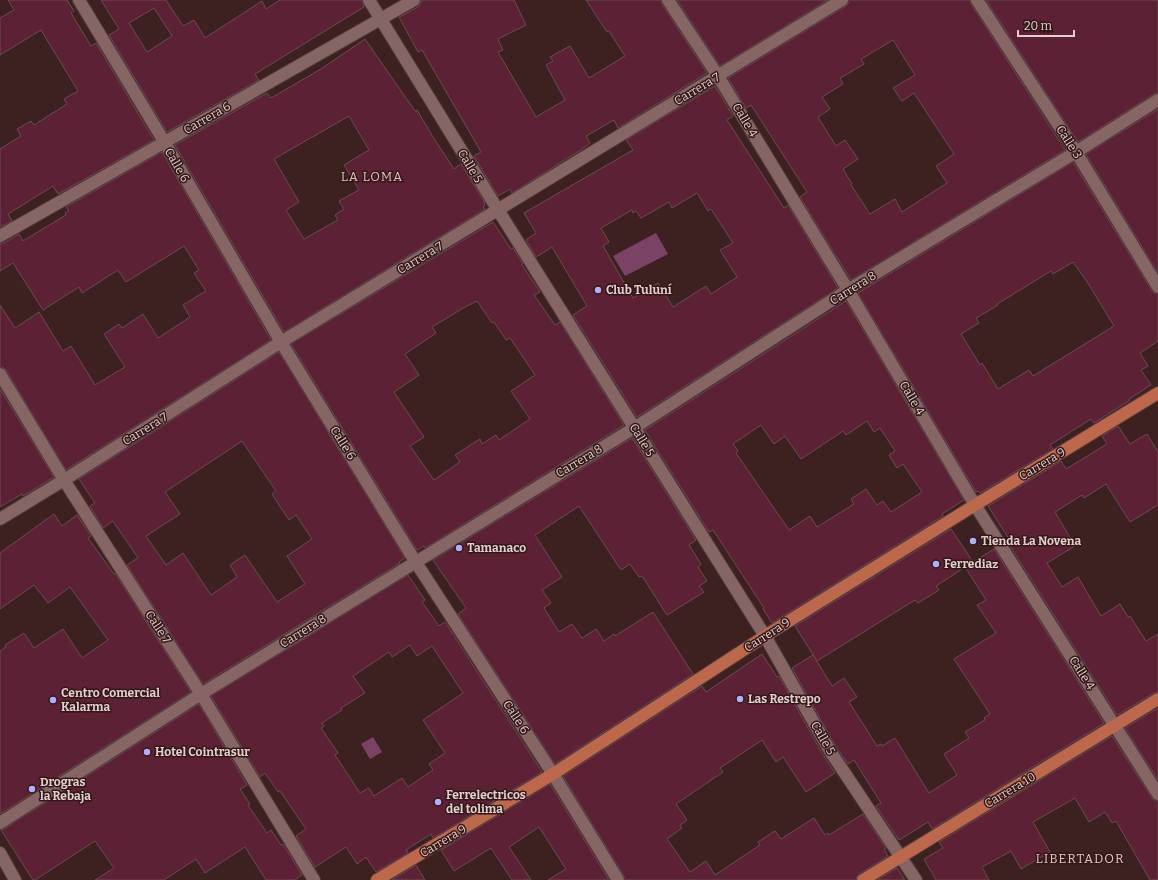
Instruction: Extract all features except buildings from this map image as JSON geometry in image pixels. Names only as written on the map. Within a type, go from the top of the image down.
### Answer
[{"type":"main road","name":"Carrera 9","points":[[377,880],[553,774],[765,636],[1158,393]]},
{"type":"main road","name":"Carrera 10","points":[[863,880],[1158,699]]},
{"type":"street","name":"Calle 6","points":[[79,0],[165,143],[280,342],[415,561],[553,774],[618,880]]},
{"type":"street","name":"Calle 5","points":[[369,0],[498,210],[765,636],[830,751],[916,880]]},
{"type":"street","name":"Carrera 6","points":[[0,236],[414,0]]},
{"type":"street","name":"Calle 4","points":[[668,0],[718,76],[848,290],[975,505],[1158,794]]},
{"type":"street","name":"Carrera 7","points":[[0,519],[64,480],[280,342],[842,0]]},
{"type":"street","name":"Calle 3","points":[[977,0],[1076,152],[1158,287]]},
{"type":"street","name":"Carrera 8","points":[[0,823],[201,694],[415,561],[634,428],[848,290],[1076,152],[1158,100]]},
{"type":"street","name":"Calle 7","points":[[0,374],[64,480],[201,694],[314,880]]},
{"type":"street","points":[[0,853],[15,880]]},
{"type":"shaded area","points":[[656,233],[668,254],[625,276],[613,256]]},
{"type":"shaded area","points":[[373,737],[382,752],[370,759],[361,744]]},
{"type":"place","name":"Club Tuluní","points":[[598,290]]},
{"type":"place","name":"Tienda La Novena","points":[[973,541]]},
{"type":"place","name":"Tamanaco","points":[[459,548]]},
{"type":"place","name":"Ferrediaz","points":[[936,564]]},
{"type":"place","name":"Las Restrepo","points":[[740,699]]},
{"type":"place","name":"Centro Comercial Kalarma","points":[[53,700]]},
{"type":"place","name":"Hotel Cointrasur","points":[[147,752]]},
{"type":"place","name":"Drogras la Rebaja","points":[[32,789]]},
{"type":"place","name":"Ferrelectricos del tolima","points":[[438,802]]},
{"type":"district","name":"LA LOMA","points":[[372,176]]},
{"type":"district","name":"LIBERTADOR","points":[[1080,858]]}]
